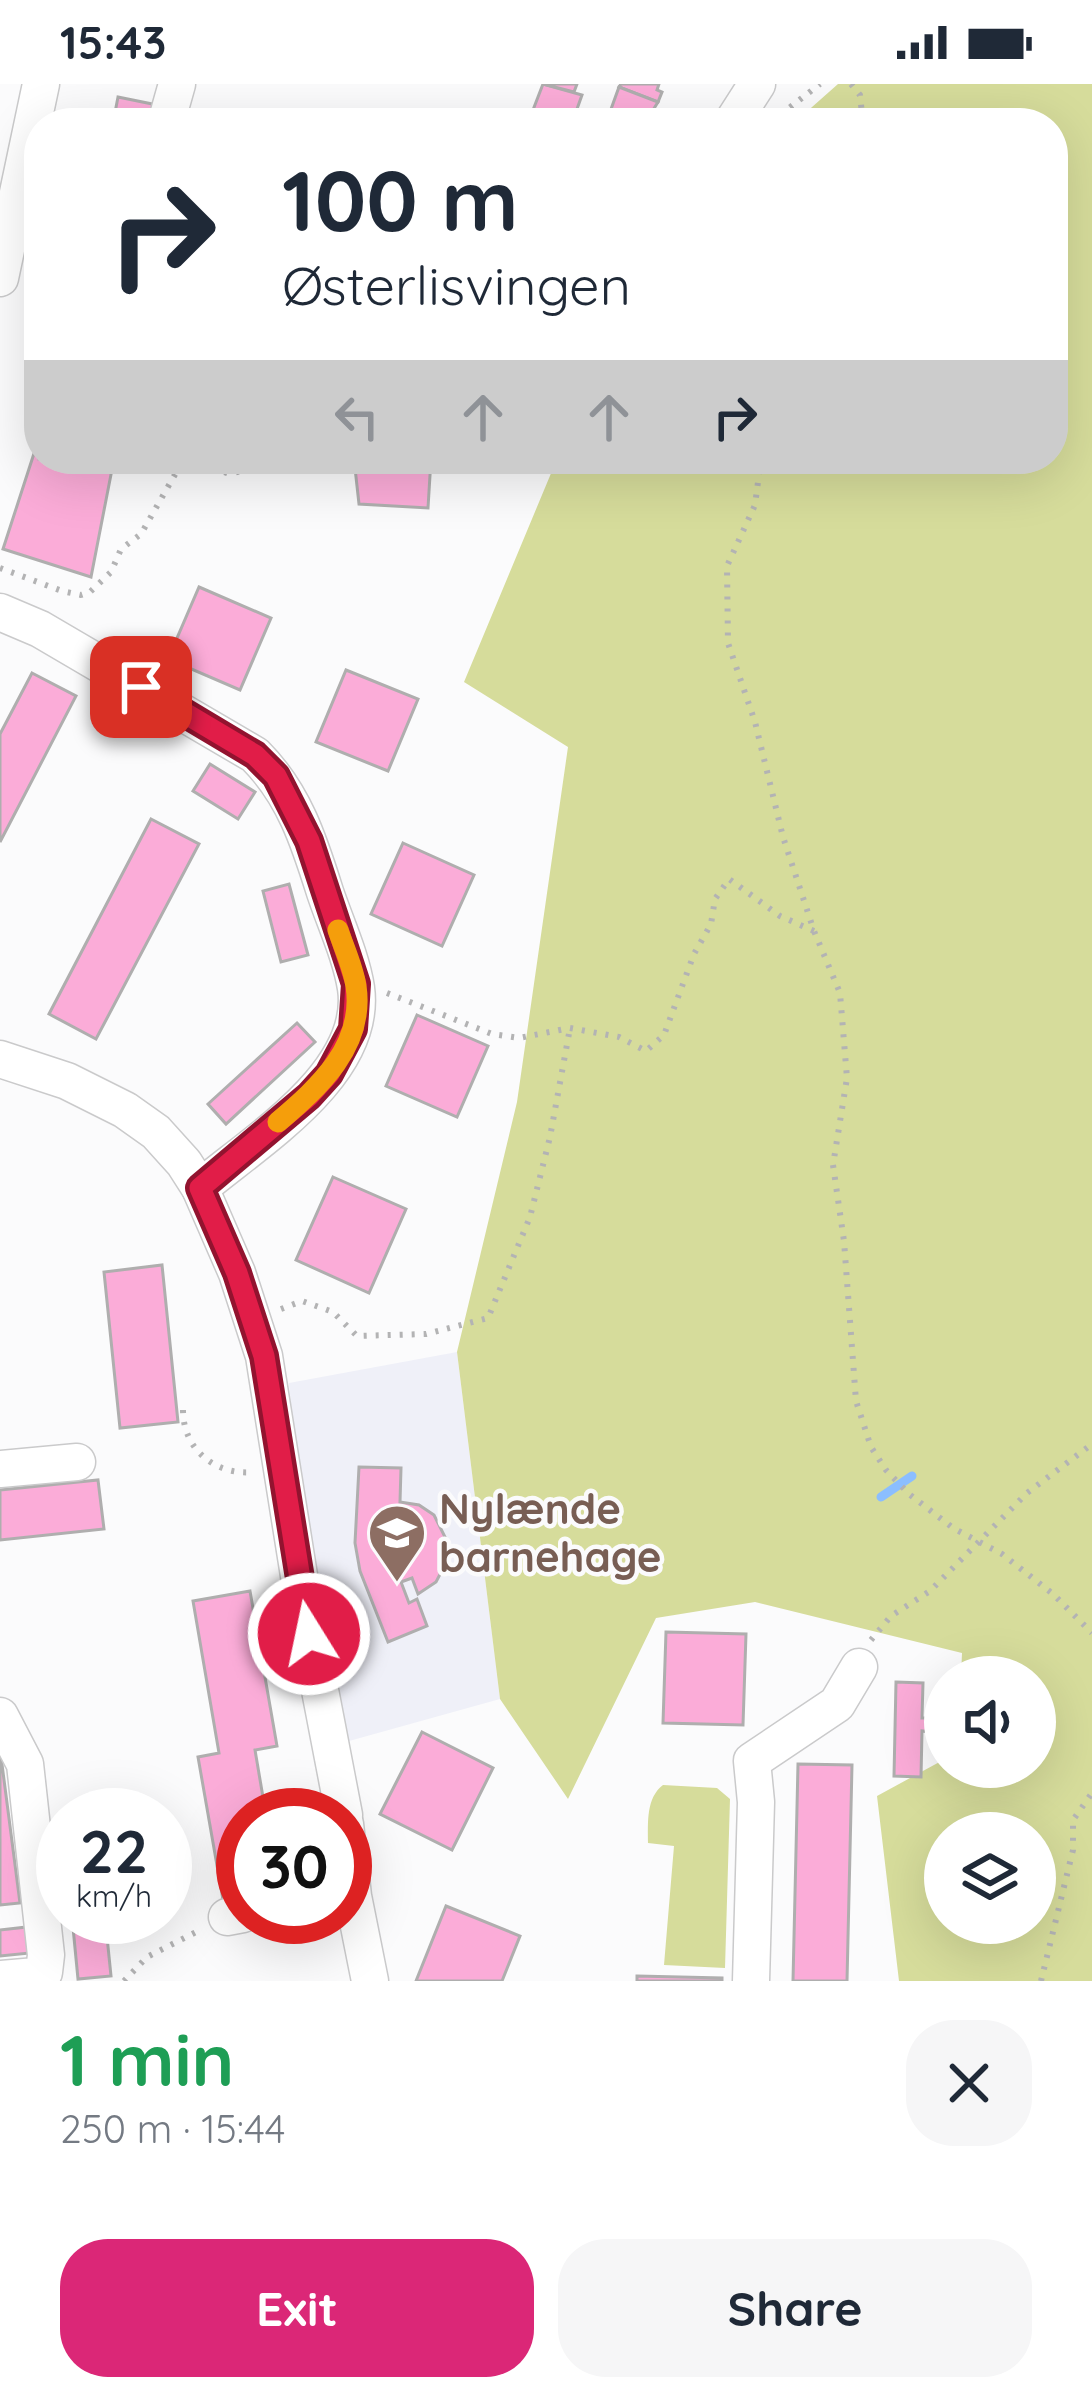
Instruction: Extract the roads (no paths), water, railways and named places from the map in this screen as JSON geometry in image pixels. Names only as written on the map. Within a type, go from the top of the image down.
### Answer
[{"type":"street","points":[[0,278],[24,182]]},
{"type":"street","points":[[0,612],[40,629],[255,755],[276,776],[309,841],[356,984],[353,1029],[344,1052],[309,1096],[200,1188]]},
{"type":"street","points":[[0,1059],[67,1081],[125,1110],[156,1132],[200,1188],[237,1273],[264,1356],[338,1788]]},
{"type":"street","points":[[0,1469],[77,1462]]},
{"type":"street","points":[[751,1981],[756,1802],[752,1761],[837,1703],[859,1667]]},
{"type":"street","points":[[0,1716],[25,1764],[46,1955],[44,1972],[0,1979]]},
{"type":"street","points":[[361,1944],[370,1981]]},
{"type":"waterway","points":[[881,1497],[912,1476]]},
{"type":"place","name":"Nylænde barnehage","points":[[397,1584]]}]
